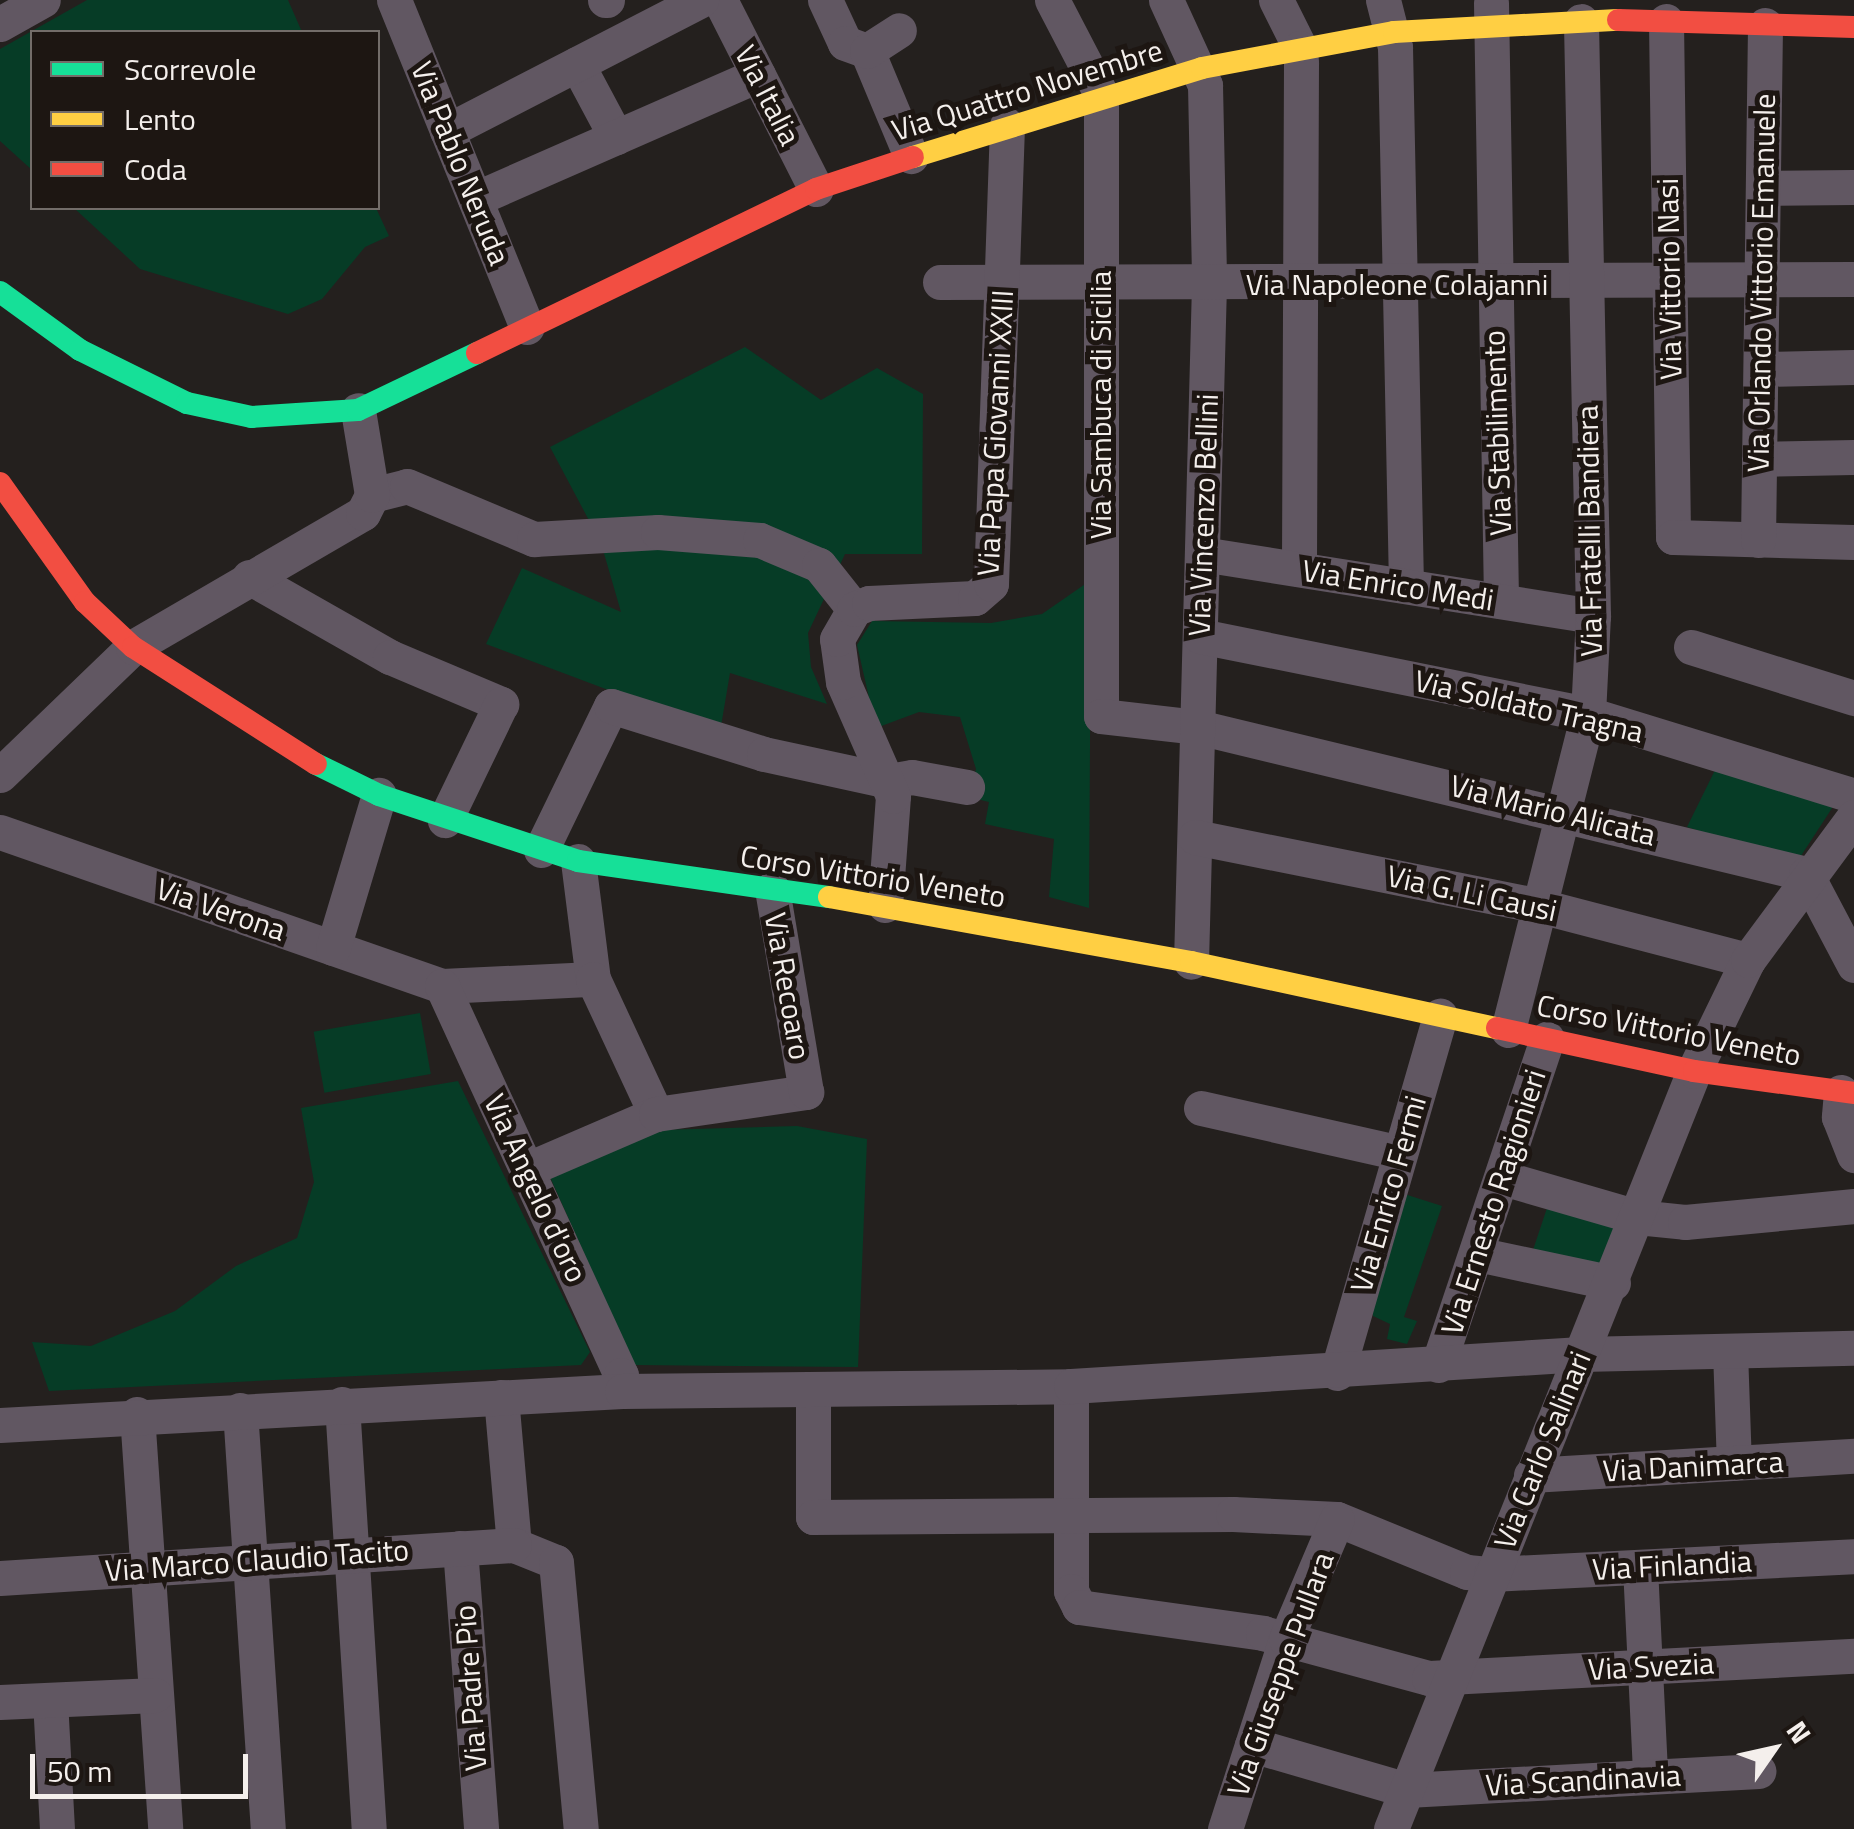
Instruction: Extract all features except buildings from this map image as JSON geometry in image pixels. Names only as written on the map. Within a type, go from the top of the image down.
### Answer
[{"type":"main road","name":"Via Quattro Novembre","points":[[358,410],[816,190],[1100,94],[1300,48],[1388,16],[1491,12],[1598,14],[1666,21],[1854,28]]},
{"type":"main road","points":[[0,292],[80,350],[187,403],[278,418],[358,410]]},
{"type":"main road","name":"Corso Vittorio Veneto","points":[[0,482],[85,602],[133,648],[226,713],[380,794],[445,820],[578,861],[884,905],[1192,962],[1694,1071],[1848,1093]]},
{"type":"street","points":[[0,24],[43,0]]},
{"type":"street","name":"Via Pablo Neruda","points":[[394,0],[528,327]]},
{"type":"street","points":[[448,131],[701,0]]},
{"type":"street","name":"Via Italia","points":[[720,0],[816,190]]},
{"type":"street","points":[[825,0],[845,43],[867,51],[912,156]]},
{"type":"street","points":[[1052,0],[1100,94]]},
{"type":"street","points":[[1166,0],[1202,68]]},
{"type":"street","points":[[1276,0],[1300,48],[1300,569]]},
{"type":"street","name":"Via Stabilimento","points":[[1491,12],[1492,284],[1502,602]]},
{"type":"street","name":"Via Fratelli Bandiera","points":[[1508,1030],[1588,714],[1593,616],[1584,283],[1598,14]]},
{"type":"street","points":[[1388,16],[1400,284],[1406,585]]},
{"type":"street","name":"Via Vittorio Nasi","points":[[1666,21],[1672,537],[1758,540]]},
{"type":"street","name":"Via Orlando Vittorio Emanuele","points":[[1758,540],[1764,25]]},
{"type":"street","points":[[867,51],[899,30]]},
{"type":"street","points":[[577,64],[616,137]]},
{"type":"street","name":"Via Vincenzo Bellini","points":[[1192,962],[1209,284],[1202,68]]},
{"type":"street","points":[[475,199],[758,75]]},
{"type":"street","name":"Via Sambuca di Sicilia","points":[[1100,94],[1101,716]]},
{"type":"street","name":"Via Papa Giovanni XXIII","points":[[854,609],[976,598],[989,590],[1007,125]]},
{"type":"street","points":[[1762,188],[1854,186]]},
{"type":"street","name":"Via Napoleone Colajanni","points":[[940,282],[1492,284],[1854,279]]},
{"type":"street","points":[[1760,369],[1854,368]]},
{"type":"street","points":[[358,410],[372,496]]},
{"type":"street","points":[[1759,459],[1854,457]]},
{"type":"street","points":[[0,775],[133,648],[249,576],[358,516],[372,496],[407,486],[534,539],[658,532],[760,540],[820,565],[854,609],[837,639],[838,662],[888,780],[895,810],[884,905]]},
{"type":"street","points":[[1758,540],[1854,542]]},
{"type":"street","name":"Via Enrico Medi","points":[[1202,554],[1593,616]]},
{"type":"street","points":[[249,576],[390,657],[500,704],[445,820]]},
{"type":"street","name":"Via Soldato Tragna","points":[[1200,636],[1588,714],[1854,796]]},
{"type":"street","points":[[1691,647],[1854,698]]},
{"type":"street","points":[[541,850],[612,706],[764,754],[888,780],[912,777],[967,787]]},
{"type":"street","name":"Via Mario Alicata","points":[[1101,716],[1198,727],[1564,812],[1806,874]]},
{"type":"street","points":[[333,948],[380,794]]},
{"type":"street","name":"Via Carlo Salinari","points":[[1390,1829],[1447,1676],[1613,1283],[1694,1071],[1748,960],[1806,874],[1854,818]]},
{"type":"street","name":"Via Verona","points":[[0,832],[442,986]]},
{"type":"street","name":"Via G. Li Causi","points":[[1195,837],[1540,906],[1748,960]]},
{"type":"street","points":[[578,861],[593,979],[656,1114]]},
{"type":"street","points":[[1806,874],[1854,965]]},
{"type":"street","name":"Via Recoaro","points":[[528,1169],[656,1114],[806,1092],[772,889]]},
{"type":"street","points":[[442,986],[593,979]]},
{"type":"street","name":"Via Angelo d'oro","points":[[442,986],[528,1169],[622,1391]]},
{"type":"street","name":"Via Enrico Fermi","points":[[1337,1373],[1440,1016]]},
{"type":"street","name":"Via Ernesto Ragionieri","points":[[1438,1365],[1548,1039]]},
{"type":"street","points":[[1848,1093],[1839,1117],[1854,1155]]},
{"type":"street","points":[[1201,1108],[1400,1154]]},
{"type":"street","points":[[1503,1178],[1637,1217],[1685,1222],[1854,1206]]},
{"type":"street","points":[[1478,1254],[1613,1283]]},
{"type":"street","points":[[0,1425],[137,1414],[622,1391],[812,1392],[1070,1386],[1337,1373],[1581,1354],[1854,1348]]},
{"type":"street","points":[[1730,1350],[1734,1464]]},
{"type":"street","points":[[1070,1386],[1070,1518]]},
{"type":"street","name":"Via Finlandia","points":[[812,1392],[813,1517],[1233,1514],[1336,1519],[1467,1572],[1490,1574],[1854,1556]]},
{"type":"street","points":[[501,1397],[514,1546],[556,1562],[581,1829]]},
{"type":"street","points":[[342,1404],[369,1829]]},
{"type":"street","points":[[240,1410],[268,1829]]},
{"type":"street","points":[[137,1414],[165,1829]]},
{"type":"street","name":"Via Danimarca","points":[[1531,1475],[1854,1456]]},
{"type":"street","name":"Via Svezia","points":[[1070,1518],[1072,1591],[1078,1607],[1286,1639],[1429,1678],[1854,1656]]},
{"type":"street","name":"Via Giuseppe Pullara","points":[[1226,1829],[1286,1639],[1336,1519]]},
{"type":"street","name":"Via Marco Claudio Tacito","points":[[0,1578],[351,1551],[514,1546]]},
{"type":"street","name":"Via Padre Pio","points":[[460,1548],[481,1829]]},
{"type":"street","points":[[1640,1567],[1650,1775]]},
{"type":"street","points":[[0,1702],[155,1696]]},
{"type":"street","points":[[50,1700],[57,1829]]},
{"type":"street","name":"Via Scandinavia","points":[[1252,1745],[1407,1790],[1758,1771]]},
{"type":"green space","points":[[87,0],[288,0],[301,30],[34,30]]},
{"type":"green space","points":[[30,32],[30,168],[0,141],[0,49]]},
{"type":"green space","points":[[76,210],[377,210],[389,236],[365,247],[322,299],[288,314],[140,269]]},
{"type":"green space","points":[[745,347],[821,400],[877,368],[923,394],[922,554],[845,554],[808,633],[811,667],[827,704],[730,673],[720,732],[486,644],[522,568],[621,612],[601,543],[550,447]]},
{"type":"green space","points":[[1091,580],[1089,908],[1049,897],[1054,839],[985,824],[989,802],[969,797],[976,769],[960,717],[919,712],[876,728],[857,645],[872,621],[991,623],[1042,614]]},
{"type":"green space","points":[[1718,764],[1836,802],[1797,862],[1687,827]]},
{"type":"green space","points":[[420,1013],[431,1074],[324,1093],[314,1032]]},
{"type":"green space","points":[[458,1081],[590,1352],[581,1365],[49,1391],[32,1342],[91,1346],[175,1311],[236,1266],[297,1238],[314,1182],[301,1108]]},
{"type":"green space","points":[[797,1126],[867,1139],[858,1367],[634,1365],[550,1177],[658,1130]]},
{"type":"green space","points":[[1398,1192],[1442,1206],[1404,1317],[1417,1321],[1407,1344],[1387,1339],[1390,1324],[1373,1316],[1374,1284]]},
{"type":"green space","points":[[1549,1202],[1616,1223],[1608,1279],[1530,1259]]},
{"type":"traffic: fast","points":[[0,292],[80,350],[187,403],[251,417],[358,410],[477,353]]},
{"type":"traffic: fast","points":[[316,764],[379,795],[578,861],[829,897]]},
{"type":"traffic: slow","points":[[913,157],[1202,68],[1394,32],[1618,20]]},
{"type":"traffic: slow","points":[[829,897],[1191,962],[1497,1028]]},
{"type":"traffic: jam","points":[[1618,20],[1854,27]]},
{"type":"traffic: jam","points":[[477,353],[816,189],[913,157]]},
{"type":"traffic: jam","points":[[0,483],[85,602],[133,647],[316,764]]},
{"type":"traffic: jam","points":[[1497,1028],[1694,1071],[1854,1093]]}]
